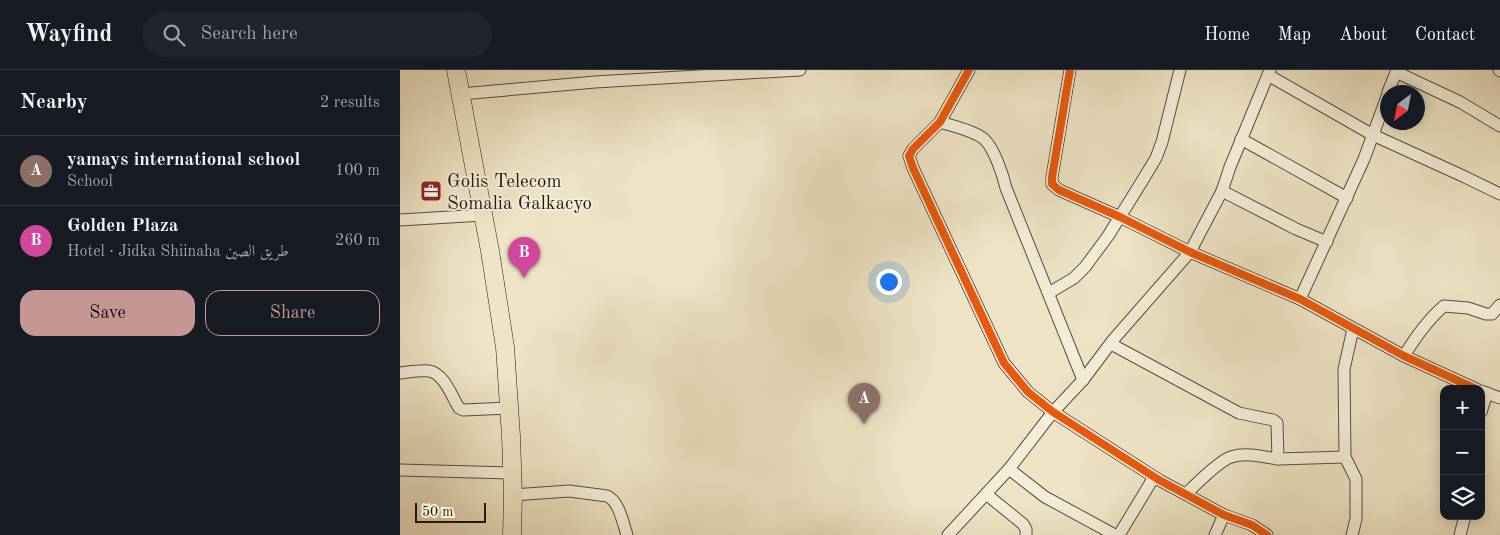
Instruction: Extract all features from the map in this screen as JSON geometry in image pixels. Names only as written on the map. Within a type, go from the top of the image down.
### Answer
[{"type":"main road","points":[[456,70],[490,250],[505,347],[510,408],[513,495],[512,535]]},
{"type":"street","points":[[461,94],[720,72],[800,70]]},
{"type":"street","points":[[969,70],[940,122],[912,149],[909,156],[1004,363],[1028,392],[1053,412],[1154,477],[1224,515],[1252,525],[1267,535]]},
{"type":"street","points":[[1070,70],[1052,178],[1052,184],[1059,190],[1120,217],[1190,252],[1300,298],[1404,356],[1469,385]]},
{"type":"street","points":[[1049,292],[1060,288],[1074,278],[1108,236],[1156,158],[1162,142],[1180,70]]},
{"type":"street","points":[[1391,85],[1396,71],[1460,102],[1500,126]]},
{"type":"street","points":[[948,535],[1009,469],[1053,412],[1083,380],[1111,344],[1190,252],[1222,191],[1241,139],[1269,73],[1373,135],[1465,176],[1500,194]]},
{"type":"street","points":[[1300,298],[1347,198],[1380,116]]},
{"type":"street","points":[[940,122],[971,132],[984,139],[1001,168],[1010,196],[1083,380]]},
{"type":"street","points":[[1241,139],[1347,198]]},
{"type":"street","points":[[1222,191],[1296,229],[1327,242]]},
{"type":"street","points":[[400,220],[483,215]]},
{"type":"street","points":[[1404,356],[1415,337],[1434,314],[1444,306],[1468,308],[1492,314],[1500,305]]},
{"type":"street","points":[[1352,535],[1356,519],[1356,479],[1345,457],[1344,370],[1353,328]]},
{"type":"street","points":[[1111,344],[1239,413],[1273,420],[1277,423],[1278,429],[1278,459]]},
{"type":"street","points":[[400,373],[427,370],[435,373],[441,378],[459,408],[463,410],[510,408]]},
{"type":"street","points":[[1485,392],[1500,398]]},
{"type":"street","points":[[1186,494],[1230,457],[1259,456],[1278,459],[1345,457]]},
{"type":"street","points":[[1009,469],[1045,497],[1117,535],[1154,477]]},
{"type":"street","points":[[400,470],[512,473]]},
{"type":"street","points":[[513,495],[569,491],[607,496],[612,498],[627,535]]},
{"type":"street","points":[[986,494],[1023,524],[1026,529],[1026,535]]},
{"type":"street","points":[[1216,535],[1224,515]]},
{"type":"street","points":[[1460,535],[1464,520]]},
{"type":"cycle path","points":[[969,70],[940,122],[913,149],[909,156],[1004,363],[1028,392],[1053,412],[1159,480],[1224,515],[1252,525],[1267,535]]},
{"type":"cycle path","points":[[1070,70],[1052,177],[1052,184],[1059,190],[1120,217],[1190,252],[1300,299],[1404,356],[1467,385]]},
{"type":"place","name":"Golis Telecom Somalia Galkacyo","points":[[431,191]]},
{"type":"place","name":"Golden Plaza","points":[[524,278]]},
{"type":"place","name":"yamays international school","points":[[864,424]]}]
